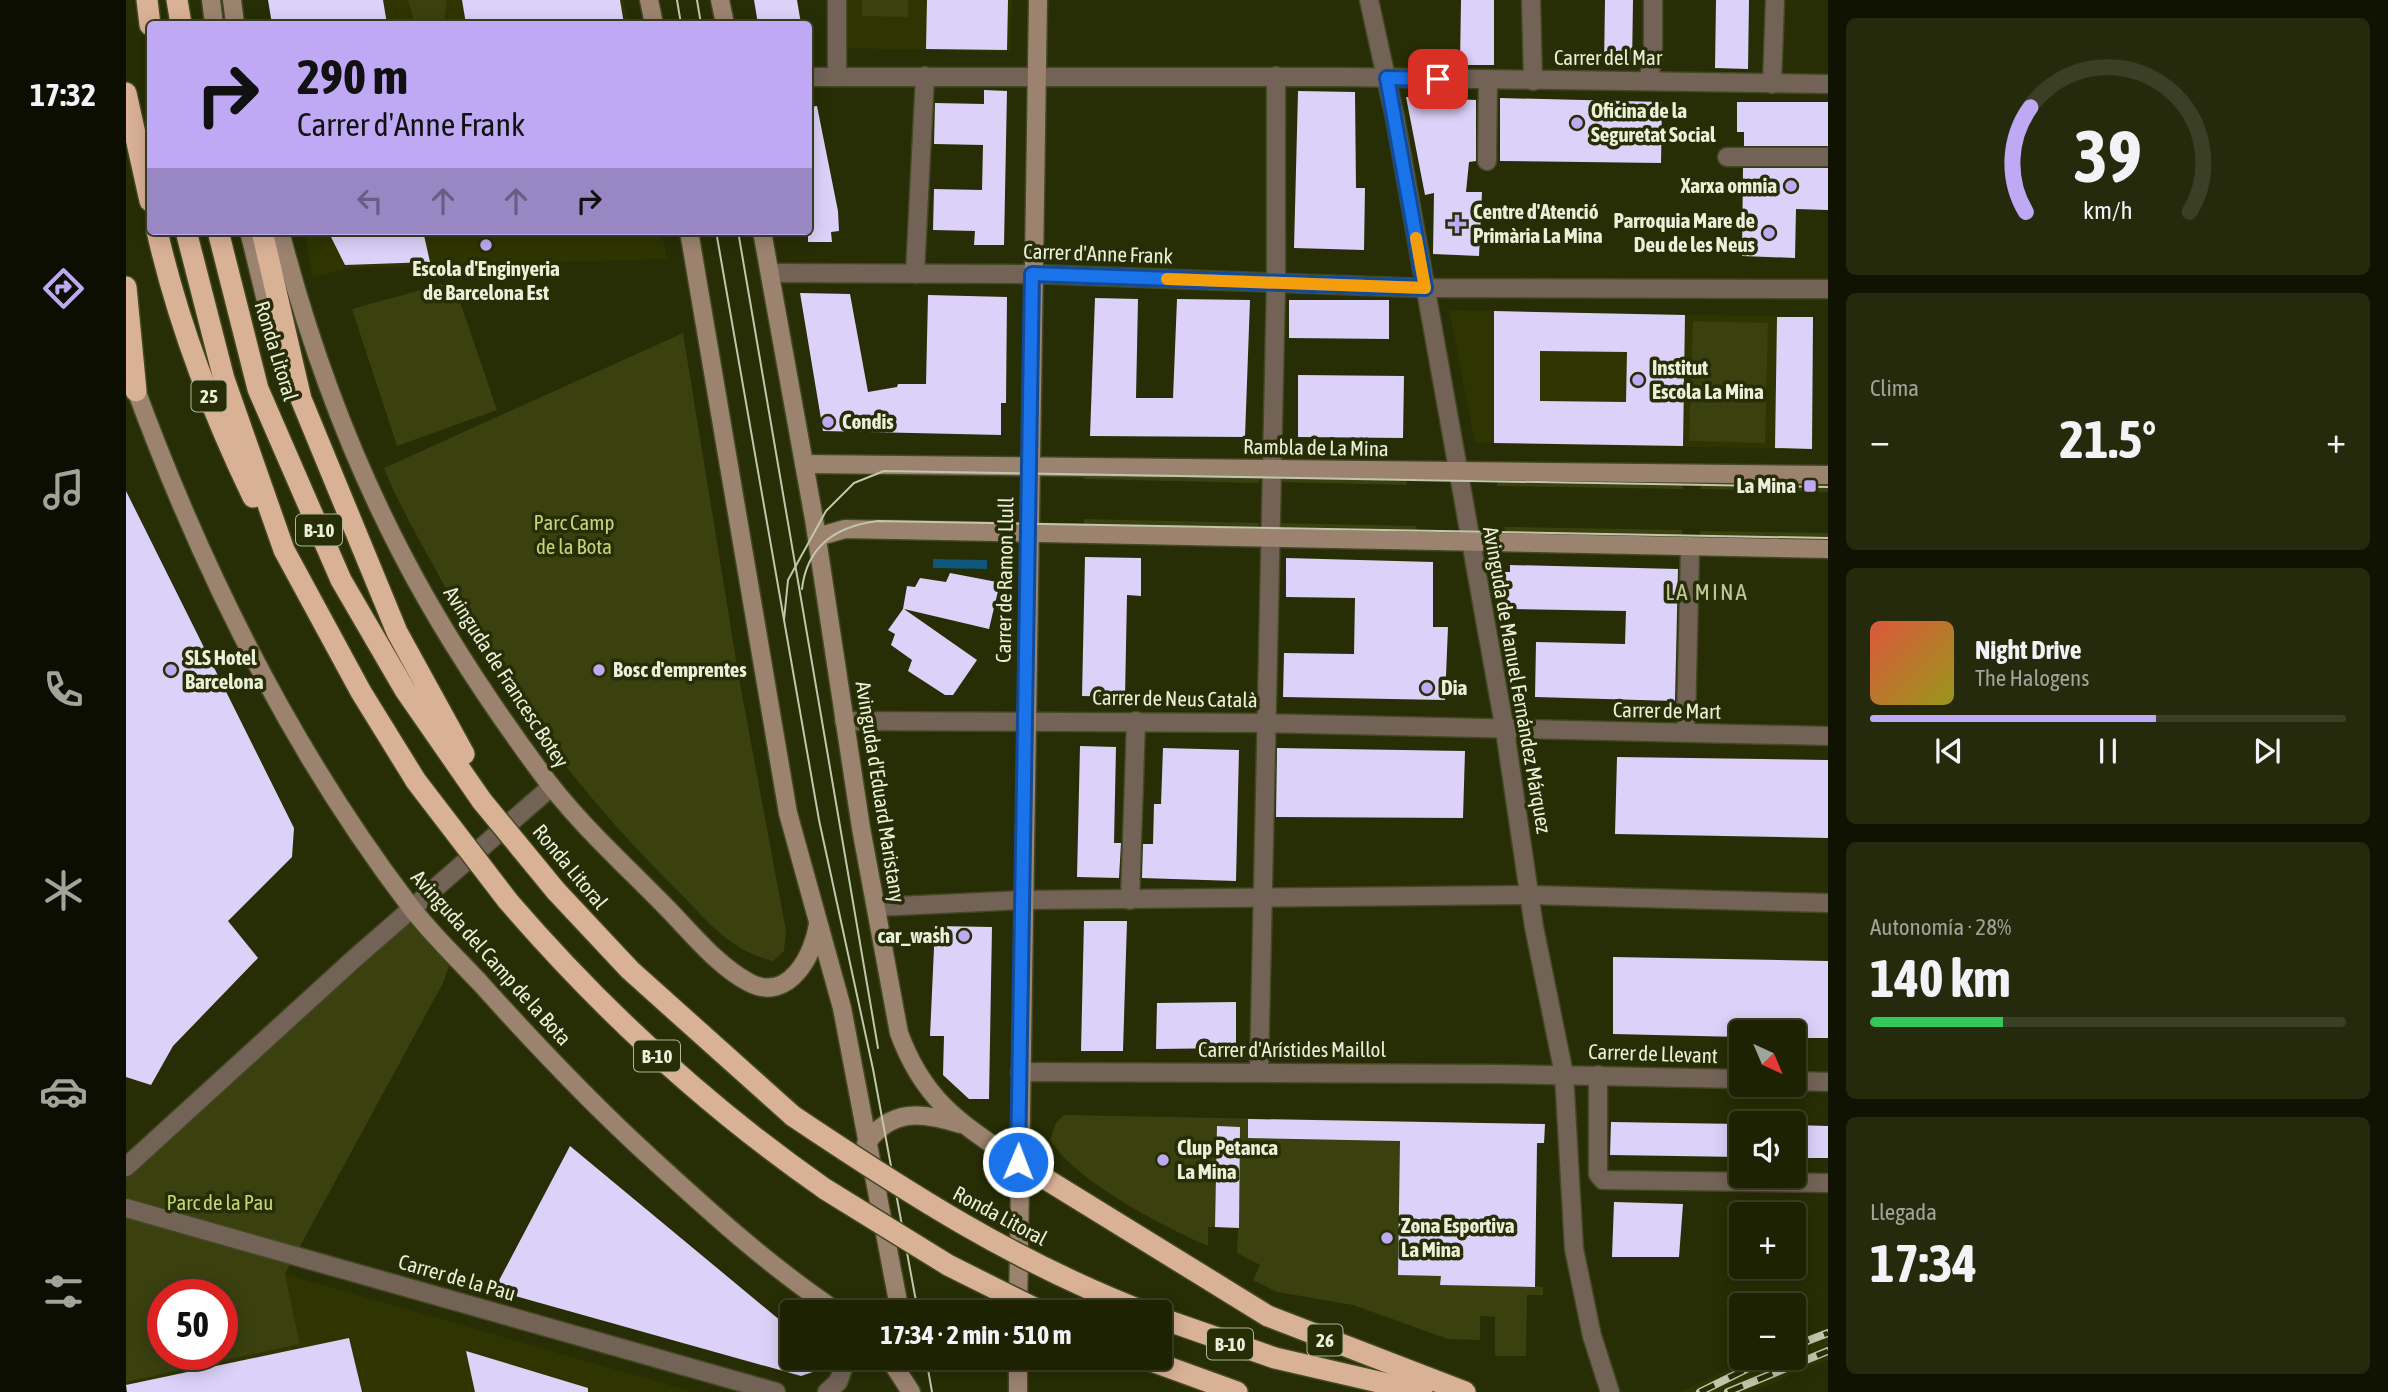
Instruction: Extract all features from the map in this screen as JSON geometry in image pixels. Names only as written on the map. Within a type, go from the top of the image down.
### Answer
[{"type":"highway","points":[[147,0],[150,21]]},
{"type":"highway","points":[[177,0],[180,21]]},
{"type":"highway","points":[[126,93],[147,188]]},
{"type":"highway","name":"25","points":[[158,235],[169,283],[211,401],[256,503],[284,550]]},
{"type":"highway","name":"B-10","points":[[187,235],[225,379],[284,550],[361,692],[416,781],[508,901],[552,953],[650,1050],[734,1122],[825,1189],[938,1260],[1018,1300]]},
{"type":"highway","name":"Ronda Litoral","points":[[219,235],[258,389],[341,580],[405,690],[482,802],[556,891],[630,971],[793,1116],[915,1198],[976,1234],[1119,1300]]},
{"type":"highway","points":[[263,235],[301,398],[397,632],[470,764],[482,802]]},
{"type":"highway","points":[[126,287],[136,391]]},
{"type":"highway","name":"26","points":[[1018,1162],[1268,1316],[1465,1392]]},
{"type":"highway","name":"B-10","points":[[1172,1322],[1275,1359],[1422,1392]]},
{"type":"highway","name":"B-10","points":[[1172,1368],[1237,1392]]},
{"type":"main road","points":[[211,0],[214,21]]},
{"type":"main road","points":[[232,0],[235,21]]},
{"type":"main road","points":[[649,0],[653,21]]},
{"type":"main road","points":[[720,0],[724,21]]},
{"type":"main road","name":"Carrer de Ramon Llull","points":[[1018,1162],[1038,0]]},
{"type":"main road","points":[[250,235],[267,305],[301,398]]},
{"type":"main road","name":"Avinguda de Francesc Botey","points":[[280,235],[324,376],[369,487],[404,558],[446,632],[551,787],[690,932],[725,965],[752,985],[772,986],[789,979],[802,969],[816,942],[818,920]]},
{"type":"main road","points":[[690,235],[788,813],[842,1008],[898,1300]]},
{"type":"main road","name":"Avinguda d'Eduard Maristany","points":[[763,235],[817,537],[844,721],[891,1001],[909,1060],[929,1091],[963,1125],[1018,1162]]},
{"type":"main road","name":"Avinguda del Camp de la Bota","points":[[126,362],[158,453],[256,665],[354,828],[411,908],[534,1043],[606,1116],[699,1202],[816,1300]]},
{"type":"main road","name":"Rambla de La Mina","points":[[804,464],[1828,475]]},
{"type":"main road","points":[[817,537],[845,529],[1828,549]]},
{"type":"main road","points":[[866,1144],[882,1125],[911,1113],[939,1117],[963,1125]]},
{"type":"main road","points":[[1018,1162],[1018,1300]]},
{"type":"main road","points":[[897,1370],[911,1392]]},
{"type":"main road","points":[[908,1370],[911,1392]]},
{"type":"main road","points":[[1018,1370],[1018,1392]]},
{"type":"street","points":[[837,0],[837,77]]},
{"type":"street","name":"Avinguda de Manuel Fernández Márquez","points":[[1369,0],[1387,78],[1505,731],[1530,895],[1564,1074],[1574,1249],[1583,1302],[1610,1392]]},
{"type":"street","points":[[1531,0],[1533,81]]},
{"type":"street","points":[[1648,79],[1653,59],[1653,0]]},
{"type":"street","points":[[1772,84],[1774,0]]},
{"type":"street","points":[[915,274],[925,76]]},
{"type":"street","points":[[1259,1072],[1269,538],[1273,470],[1276,76]]},
{"type":"street","name":"Carrer del Mar","points":[[812,77],[1276,76],[1533,81],[1648,79],[1828,84]]},
{"type":"street","points":[[1487,161],[1488,80]]},
{"type":"street","points":[[1727,158],[1828,157]]},
{"type":"street","name":"Carrer d'Anne Frank","points":[[770,273],[1032,274],[1425,288]]},
{"type":"street","points":[[1425,288],[1828,289]]},
{"type":"street","points":[[1686,720],[1690,551]]},
{"type":"street","name":"Carrer de Neus Català","points":[[844,721],[1025,724],[1136,721],[1505,731]]},
{"type":"street","points":[[1130,900],[1136,721]]},
{"type":"street","name":"Carrer de Mart","points":[[1505,731],[1828,736]]},
{"type":"street","points":[[126,1167],[411,908],[551,787]]},
{"type":"street","points":[[876,907],[1023,901],[1530,895],[1828,903]]},
{"type":"street","name":"Carrer d'Arístides Maillol","points":[[1020,1072],[1564,1074]]},
{"type":"street","name":"Carrer de Llevant","points":[[1564,1074],[1729,1079]]},
{"type":"street","points":[[1598,1075],[1598,1174],[1603,1180],[1828,1183]]},
{"type":"street","points":[[1806,1081],[1828,1082]]},
{"type":"street","name":"Carrer de la Pau","points":[[126,1208],[776,1392]]},
{"type":"street","points":[[827,1392],[838,1382],[842,1370]]},
{"type":"shaded area","points":[[268,0],[624,0],[628,21],[272,21]]},
{"type":"shaded area","points":[[844,0],[1012,0],[1011,52],[843,48]]},
{"type":"shaded area","name":"Escola d'Enginyeria de Barcelona Est","points":[[305,235],[662,235],[667,259],[349,268],[313,277]]},
{"type":"shaded area","name":"Institut Escola La Mina","points":[[1449,310],[1813,317],[1812,449],[1475,443]]},
{"type":"shaded area","points":[[285,1274],[695,1392],[126,1392],[126,1382],[181,1370],[238,1370],[238,1358],[300,1344]]},
{"type":"shaded area","points":[[1828,1328],[1828,1360],[1806,1369],[1806,1336]]},
{"type":"shaded area","points":[[1729,1369],[1804,1370],[1752,1392],[1680,1392]]},
{"type":"green space","points":[[408,0],[447,0],[444,21],[414,21]]},
{"type":"green space","points":[[862,0],[908,0],[908,17],[862,16]]},
{"type":"green space","points":[[453,281],[497,410],[397,446],[352,309]]},
{"type":"green space","points":[[1693,321],[1768,323],[1765,443],[1689,441]]},
{"type":"green space","name":"Parc Camp de la Bota","points":[[683,333],[739,678],[786,931],[784,951],[773,961],[743,950],[709,923],[607,815],[542,736],[457,608],[384,468]]},
{"type":"green space","points":[[1085,468],[1260,471],[1259,483],[1084,479]]},
{"type":"green space","points":[[1278,472],[1405,474],[1407,485],[1278,482]]},
{"type":"green space","points":[[1497,476],[1683,478],[1683,489],[1497,486]]},
{"type":"green space","points":[[1701,479],[1828,481],[1828,492],[1701,489]]},
{"type":"green space","points":[[1084,519],[1259,523],[1258,533],[1083,531]]},
{"type":"green space","points":[[1276,523],[1416,526],[1419,536],[1276,533]]},
{"type":"green space","points":[[1504,527],[1682,530],[1682,540],[1507,537]]},
{"type":"green space","points":[[1700,531],[1828,533],[1828,544],[1700,541]]},
{"type":"green space","name":"Parc de la Pau","points":[[411,908],[453,954],[443,983],[285,1274],[300,1344],[238,1358],[238,1279],[147,1279],[147,1370],[181,1370],[126,1382],[126,1167]]},
{"type":"green space","name":"Zona Esportiva La Mina","points":[[1064,1115],[1545,1124],[1544,1143],[1537,1144],[1535,1286],[1543,1287],[1543,1295],[1527,1295],[1526,1356],[1495,1356],[1495,1317],[1480,1316],[1480,1340],[1448,1339],[1353,1305],[1277,1292],[1253,1280],[1260,1265],[1237,1253],[1238,1228],[1208,1227],[1208,1246],[1121,1201],[1078,1170],[1050,1139],[1056,1123]]},
{"type":"water","points":[[933,559],[987,560],[987,569],[933,568]]},
{"type":"building","points":[[268,0],[383,0],[386,21],[272,21]]},
{"type":"building","points":[[462,0],[620,0],[624,21],[466,21]]},
{"type":"building","points":[[754,0],[797,0],[800,21],[758,21]]},
{"type":"building","points":[[927,0],[1008,0],[1007,50],[926,49]]},
{"type":"building","points":[[1461,0],[1494,0],[1494,65],[1460,65]]},
{"type":"building","points":[[1605,0],[1633,0],[1632,67],[1604,66]]},
{"type":"building","points":[[1716,0],[1749,0],[1748,69],[1715,68]]},
{"type":"building","points":[[984,90],[1007,91],[1004,245],[974,245],[975,231],[933,230],[934,189],[982,190],[983,145],[934,144],[935,103],[984,104]]},
{"type":"building","points":[[1298,91],[1355,92],[1356,188],[1365,188],[1364,250],[1294,248]]},
{"type":"building","points":[[1406,97],[1476,100],[1476,161],[1469,162],[1466,192],[1482,192],[1479,256],[1433,254],[1434,193],[1425,195]]},
{"type":"building","name":"Oficina de la Seguretat Social","points":[[1500,98],[1662,102],[1661,163],[1500,161]]},
{"type":"building","points":[[1737,102],[1828,102],[1828,146],[1744,146],[1744,132],[1737,132]]},
{"type":"building","points":[[817,106],[838,211],[839,231],[831,232],[832,242],[808,242],[808,235],[812,235],[812,107]]},
{"type":"building","name":"Parroquia Mare de Deu de les Neus","points":[[1743,168],[1828,168],[1828,210],[1796,209],[1795,258],[1742,256]]},
{"type":"building","points":[[330,235],[424,235],[430,262],[345,265]]},
{"type":"building","points":[[800,293],[850,294],[868,392],[897,387],[898,384],[926,384],[928,295],[1007,297],[1006,403],[1001,403],[1001,435],[823,431]]},
{"type":"building","points":[[1095,298],[1138,299],[1136,398],[1173,398],[1177,299],[1250,300],[1245,437],[1090,436]]},
{"type":"building","points":[[1289,300],[1389,300],[1389,339],[1289,338]]},
{"type":"building","points":[[1494,311],[1685,315],[1683,446],[1494,443]],"holes":[[[1540,351],[1627,352],[1626,402],[1540,401]]]},
{"type":"building","points":[[1777,317],[1813,317],[1812,449],[1775,448]]},
{"type":"building","points":[[1298,375],[1404,376],[1403,438],[1298,437]]},
{"type":"building","name":"SLS Hotel Barcelona","points":[[126,491],[294,828],[292,857],[228,921],[258,958],[173,1046],[151,1085],[126,1077]]},
{"type":"building","points":[[1085,557],[1141,558],[1141,596],[1127,595],[1125,697],[1082,696]]},
{"type":"building","points":[[1286,558],[1433,562],[1433,627],[1448,627],[1445,700],[1283,697],[1284,653],[1354,654],[1355,598],[1286,597]]},
{"type":"building","points":[[1510,565],[1678,569],[1675,701],[1535,697],[1536,642],[1625,644],[1626,611],[1509,609],[1509,602],[1503,602],[1503,572],[1510,572]]},
{"type":"building","points":[[950,573],[997,582],[995,591],[998,591],[989,629],[904,609],[977,660],[953,695],[945,695],[908,671],[912,660],[891,645],[895,634],[888,630],[903,609],[907,586],[915,587],[920,578],[946,582]]},
{"type":"building","points":[[1080,746],[1116,747],[1114,843],[1121,843],[1119,878],[1077,877]]},
{"type":"building","points":[[1163,748],[1239,750],[1236,881],[1142,878],[1143,844],[1153,844],[1154,804],[1161,804]]},
{"type":"building","points":[[1277,748],[1465,751],[1463,818],[1276,817]]},
{"type":"building","points":[[1617,757],[1828,760],[1828,838],[1615,834]]},
{"type":"building","points":[[1084,921],[1127,921],[1123,1051],[1081,1051]]},
{"type":"building","points":[[935,926],[992,927],[989,1099],[969,1099],[943,1075],[944,1036],[930,1036]]},
{"type":"building","points":[[1613,957],[1828,961],[1828,1038],[1806,1038],[1806,1020],[1729,1020],[1729,1037],[1613,1034]]},
{"type":"building","points":[[1236,1002],[1236,1048],[1156,1049],[1157,1003]]},
{"type":"building","points":[[1248,1119],[1545,1124],[1544,1143],[1537,1143],[1535,1287],[1440,1285],[1441,1276],[1398,1275],[1400,1141],[1248,1138]]},
{"type":"building","points":[[1611,1122],[1729,1124],[1729,1157],[1610,1155]]},
{"type":"building","points":[[1806,1125],[1828,1126],[1828,1158],[1806,1158]]},
{"type":"building","points":[[1217,1126],[1240,1127],[1239,1228],[1215,1227]]},
{"type":"building","points":[[570,1146],[780,1320],[780,1370],[815,1370],[801,1376],[494,1290]]},
{"type":"building","points":[[1614,1202],[1683,1204],[1679,1257],[1612,1257]]},
{"type":"building","points":[[349,1338],[362,1392],[127,1392],[126,1385],[197,1370],[238,1370],[238,1361]]},
{"type":"building","points":[[466,1351],[588,1388],[588,1392],[475,1392]]},
{"type":"tram line","points":[[677,0],[680,21]]},
{"type":"tram line","points":[[697,0],[700,21]]},
{"type":"tram line","points":[[717,235],[819,820],[873,1069],[916,1300]]},
{"type":"tram line","points":[[739,235],[878,1048]]},
{"type":"tram line","points":[[784,620],[788,580],[826,511],[854,483],[884,471],[1828,487]]},
{"type":"tram line","points":[[802,589],[810,561],[826,540],[850,528],[878,521],[1828,538]]},
{"type":"tram line","points":[[928,1370],[932,1392]]},
{"type":"railway","points":[[1806,1341],[1828,1333]]},
{"type":"railway","points":[[1728,1392],[1828,1351]]},
{"type":"railway","points":[[1700,1392],[1745,1370]]},
{"type":"slow traffic","points":[[1167,279],[1425,288],[1416,238]]},
{"type":"place","name":"Oficina de la Seguretat Social","points":[[1577,123]]},
{"type":"place","name":"Xarxa omnia","points":[[1791,186]]},
{"type":"place","name":"Centre d'Atenció Primària La Mina","points":[[1457,224]]},
{"type":"place","name":"Parroquia Mare de Deu de les Neus","points":[[1769,233]]},
{"type":"place","name":"Escola d'Enginyeria de Barcelona Est","points":[[486,245]]},
{"type":"place","name":"Institut Escola La Mina","points":[[1638,380]]},
{"type":"place","name":"Condis","points":[[828,422]]},
{"type":"place","name":"La Mina","points":[[1810,486]]},
{"type":"place","name":"SLS Hotel Barcelona","points":[[171,670]]},
{"type":"place","name":"Bosc d'emprentes","points":[[599,670]]},
{"type":"place","name":"Dia","points":[[1427,688]]},
{"type":"place","name":"car_wash","points":[[964,936]]},
{"type":"place","name":"Clup Petanca La Mina","points":[[1163,1160]]},
{"type":"place","name":"Zona Esportiva La Mina","points":[[1387,1238]]},
{"type":"district","name":"LA MINA","points":[[1707,592]]},
{"type":"route","points":[[1018,1162],[1032,274],[1425,288],[1387,78],[1438,79]]}]
